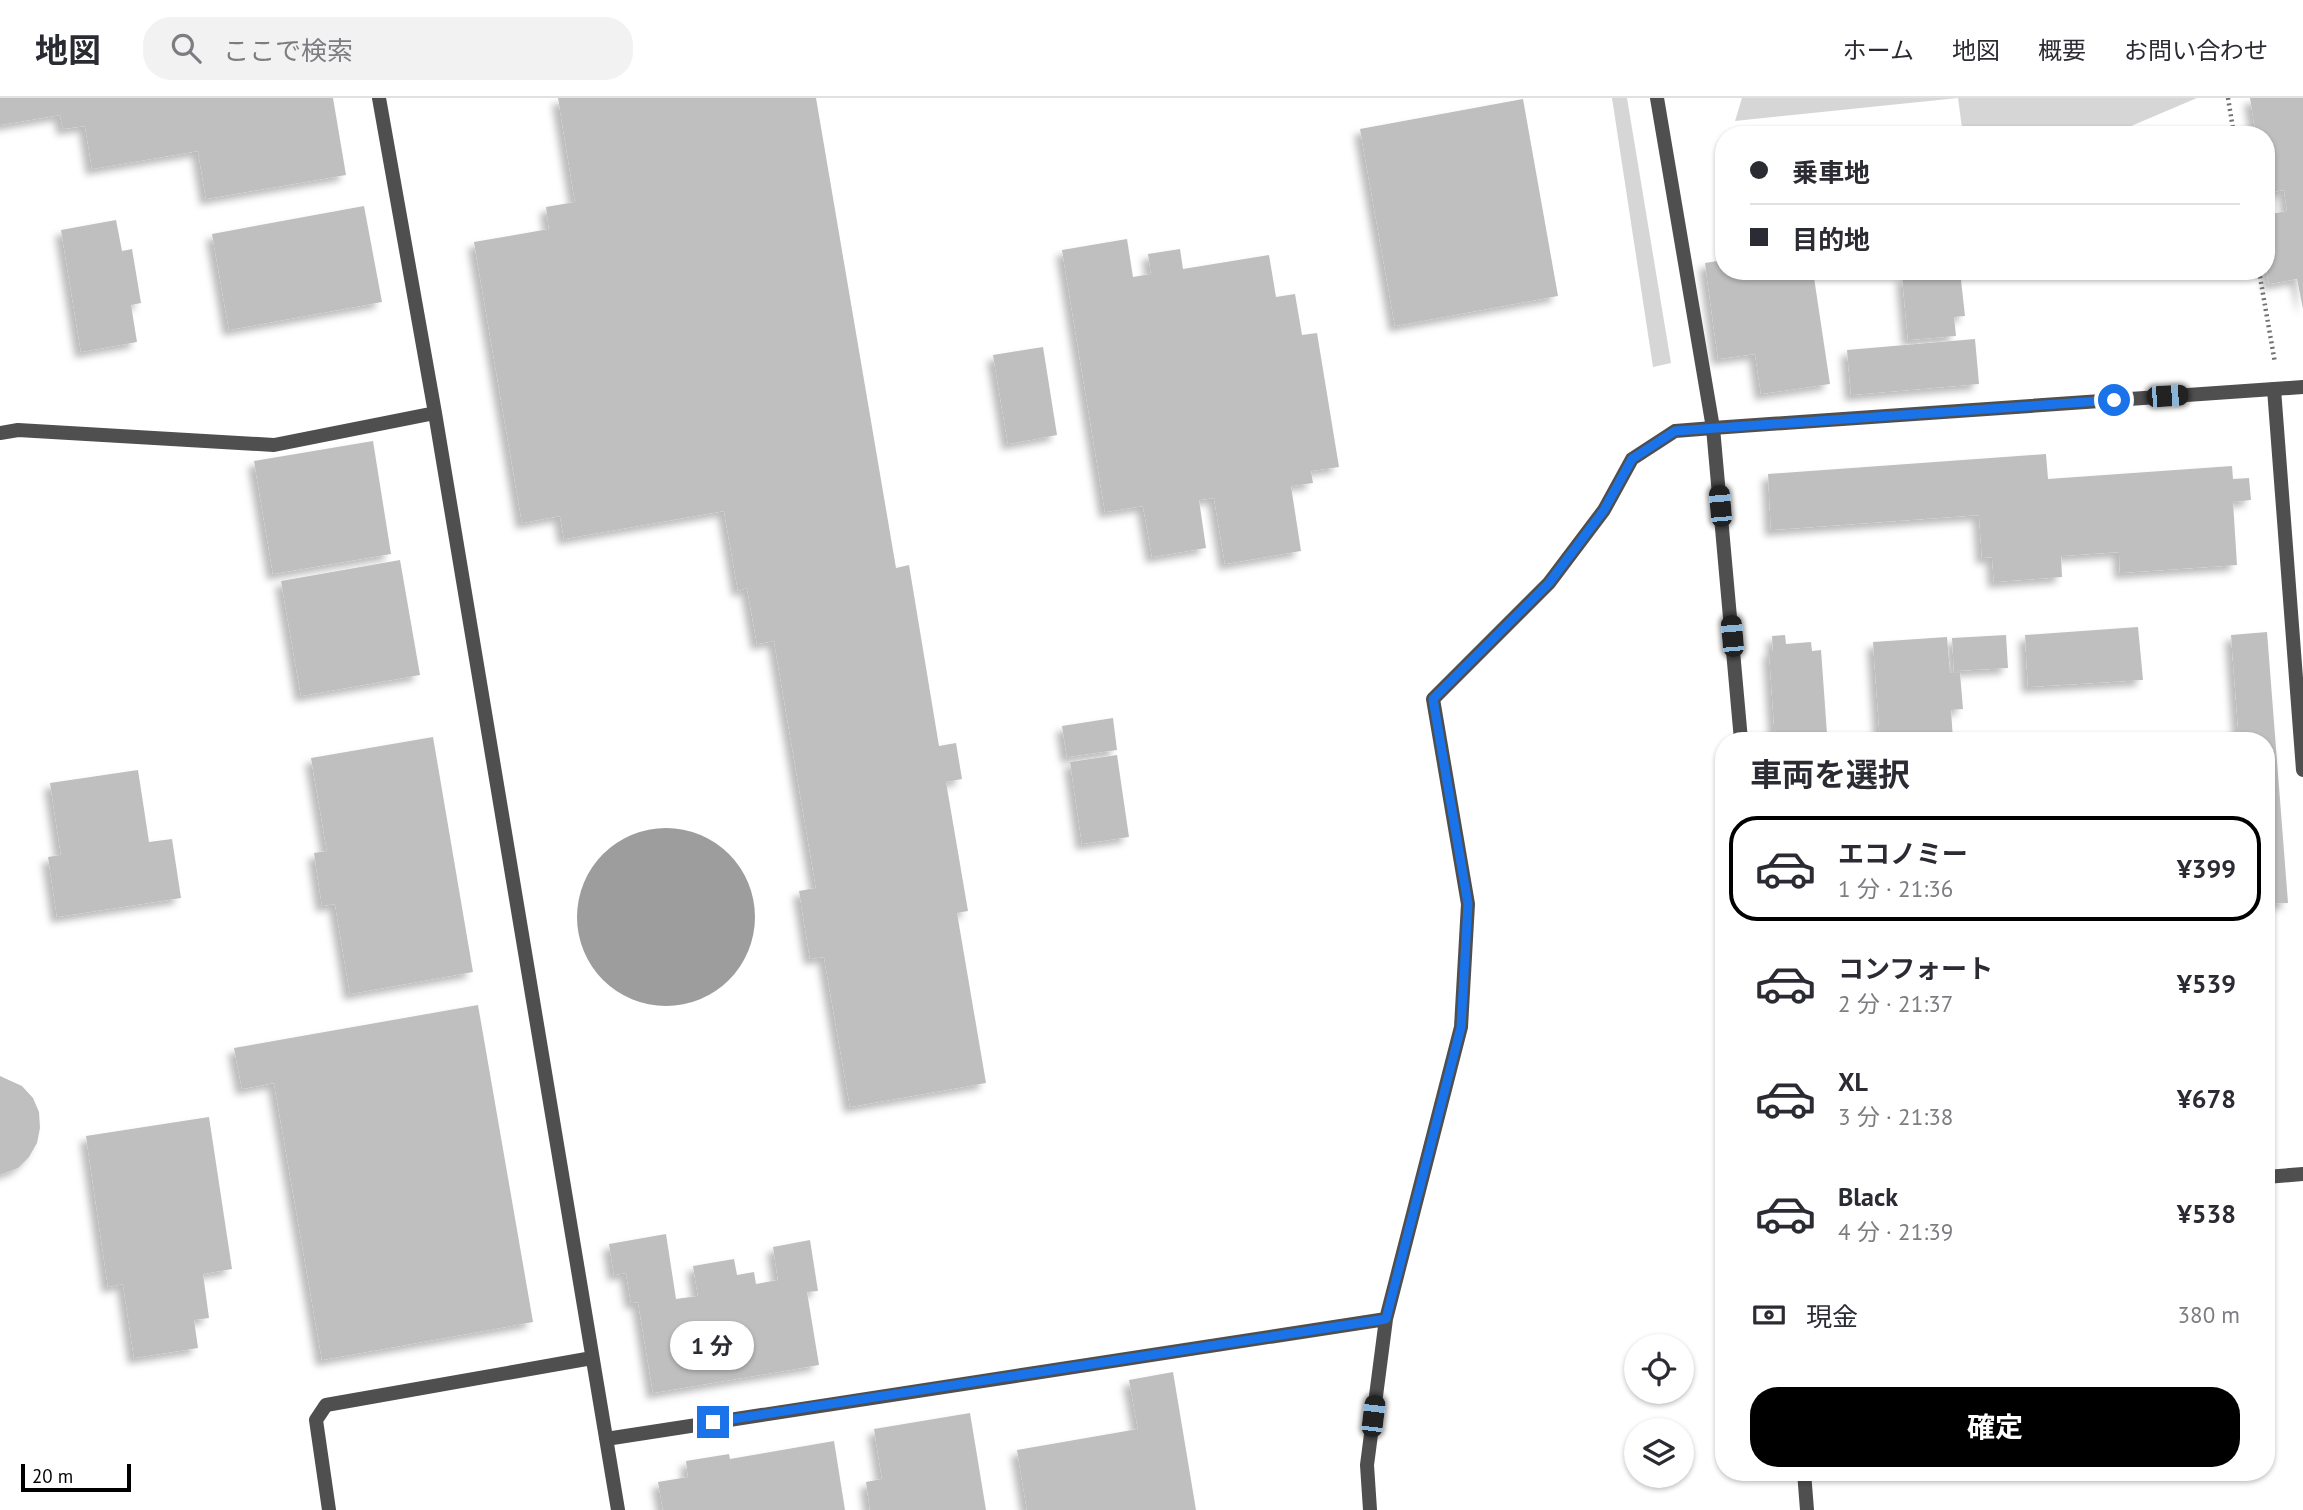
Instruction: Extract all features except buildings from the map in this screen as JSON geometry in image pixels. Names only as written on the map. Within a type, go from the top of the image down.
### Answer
[{"type":"street","points":[[379,98],[435,413],[618,1510]]},
{"type":"street","points":[[1657,98],[1713,428],[1740,732]]},
{"type":"street","points":[[1370,1510],[1367,1465],[1386,1319],[1461,1027],[1468,904],[1433,699],[1549,583],[1604,510],[1632,459],[1675,431],[2303,387]]},
{"type":"street","points":[[2274,389],[2303,770]]},
{"type":"street","points":[[0,433],[18,430],[274,445],[435,413]]},
{"type":"street","points":[[2275,1176],[2303,1174]]},
{"type":"street","points":[[606,1439],[1386,1319]]},
{"type":"street","points":[[329,1510],[316,1420],[326,1405],[592,1358]]},
{"type":"street","points":[[1805,1481],[1807,1510]]},
{"type":"path","points":[[2228,98],[2233,126]]},
{"type":"path","points":[[2261,280],[2275,356],[2274,389]]},
{"type":"shaded area","points":[[1612,98],[1627,98],[1671,363],[1653,367]]},
{"type":"shaded area","points":[[1742,98],[1958,98],[1735,121]]},
{"type":"shaded area","points":[[1958,98],[2197,98],[2131,126],[1962,126]]},
{"type":"shaded area","points":[[666,828],[700,834],[729,854],[749,883],[755,917],[749,951],[729,980],[700,1000],[666,1006],[632,1000],[603,980],[583,951],[577,917],[583,883],[603,854],[632,834]]},
{"type":"route","points":[[713,1422],[1386,1319],[1461,1027],[1468,904],[1433,699],[1549,583],[1604,510],[1632,459],[1675,431],[2114,400]]}]
